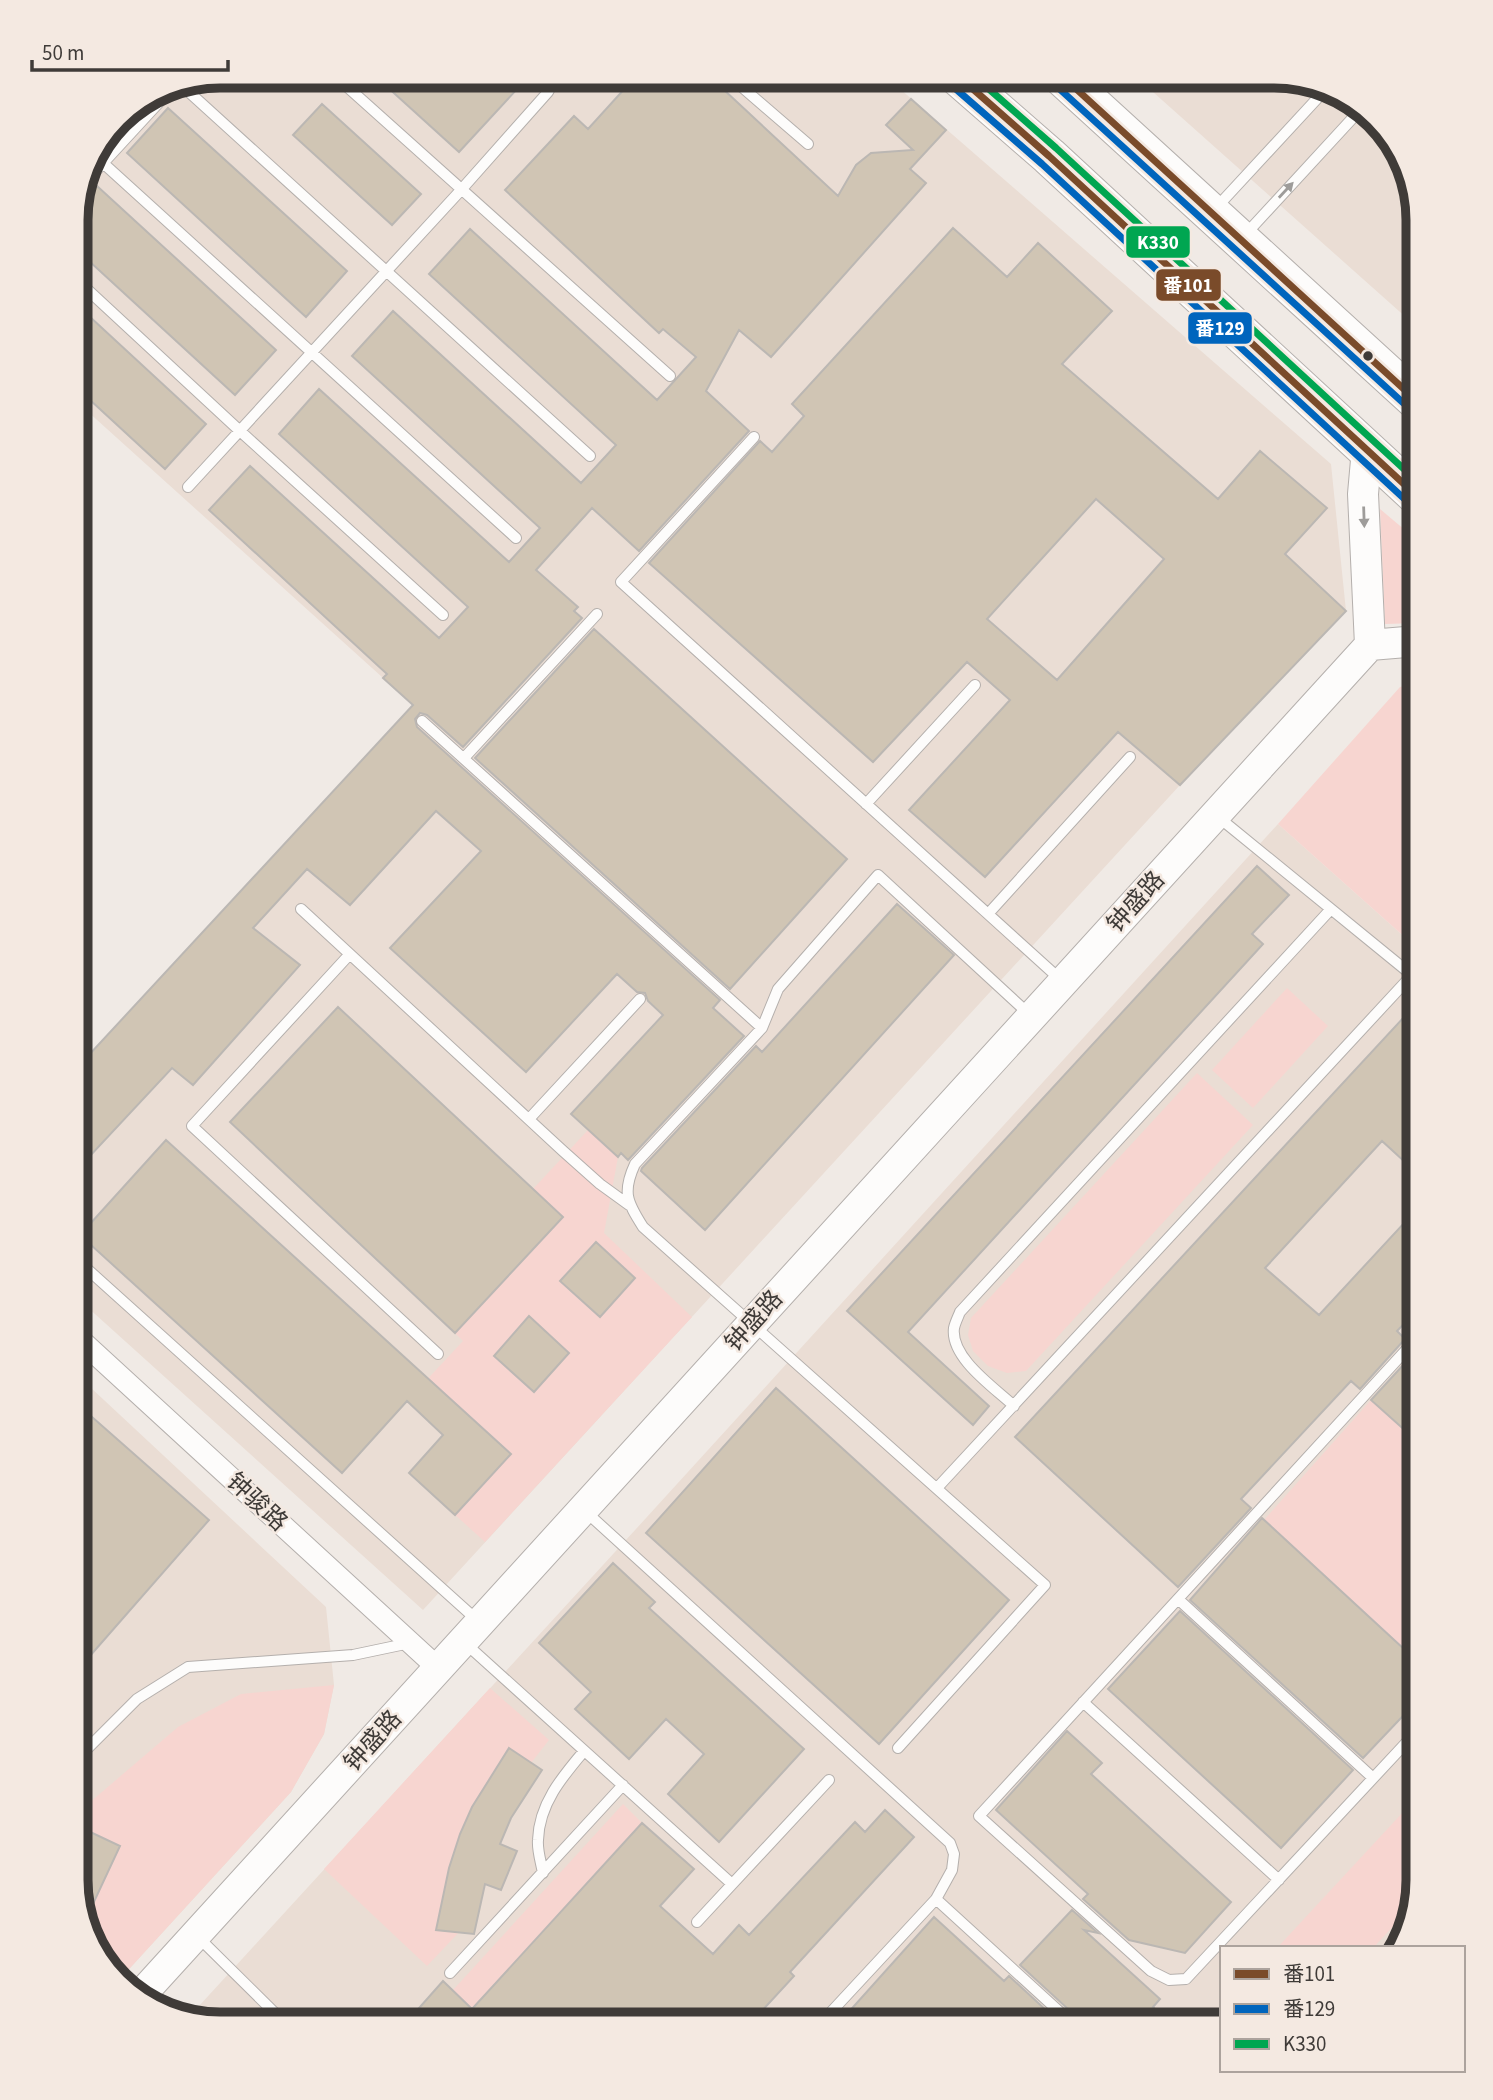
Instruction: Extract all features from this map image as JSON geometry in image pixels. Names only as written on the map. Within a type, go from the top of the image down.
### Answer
[{"type":"highway","points":[[971,88],[1049,156],[1406,486]]},
{"type":"highway","points":[[1074,88],[1406,391]]},
{"type":"street","points":[[1367,449],[1363,494],[1370,645],[1406,642]]},
{"type":"street","name":"钟盛路","points":[[146,1990],[1370,645]]},
{"type":"street","name":"钟骏路","points":[[88,1347],[438,1668]]},
{"type":"lane","points":[[348,88],[670,376]]},
{"type":"lane","points":[[188,487],[461,190],[550,88]]},
{"type":"lane","points":[[742,88],[808,144]]},
{"type":"lane","points":[[186,92],[590,456]]},
{"type":"lane","points":[[1212,213],[1320,96]]},
{"type":"lane","points":[[98,168],[160,102]]},
{"type":"lane","points":[[1240,240],[1355,116]]},
{"type":"lane","points":[[103,163],[516,538]]},
{"type":"lane","points":[[88,290],[443,615]]},
{"type":"lane","points":[[754,437],[621,582],[1063,982]]},
{"type":"lane","points":[[464,758],[597,614]]},
{"type":"lane","points":[[866,804],[975,685]]},
{"type":"lane","points":[[422,721],[762,1028]]},
{"type":"lane","points":[[988,914],[1130,757]]},
{"type":"lane","points":[[1215,815],[1406,971]]},
{"type":"lane","points":[[629,1205],[626,1183],[635,1164],[762,1028],[778,989],[878,875],[1032,1016]]},
{"type":"lane","points":[[301,909],[600,1184],[629,1205],[643,1227],[1045,1585],[898,1748]]},
{"type":"lane","points":[[1014,1406],[965,1361],[956,1348],[954,1329],[960,1312],[1331,909]]},
{"type":"lane","points":[[349,955],[192,1126],[438,1354]]},
{"type":"lane","points":[[937,1488],[1406,988]]},
{"type":"lane","points":[[529,1119],[640,999]]},
{"type":"lane","points":[[88,1270],[471,1632],[584,1751],[732,1884]]},
{"type":"lane","points":[[1406,1349],[979,1816],[1151,1971],[1169,1980],[1186,1979],[1406,1743]]},
{"type":"lane","points":[[583,1509],[950,1843],[954,1854],[952,1870],[936,1899],[831,2012]]},
{"type":"lane","points":[[1178,1599],[1373,1778]]},
{"type":"lane","points":[[88,1748],[137,1699],[188,1667],[354,1655],[410,1643]]},
{"type":"lane","points":[[1083,1702],[1279,1880]]},
{"type":"lane","points":[[543,1873],[537,1841],[544,1811],[559,1781],[584,1751]]},
{"type":"lane","points":[[697,1922],[829,1780]]},
{"type":"lane","points":[[450,1973],[622,1785]]},
{"type":"lane","points":[[936,1899],[1060,2012]]},
{"type":"lane","points":[[197,1934],[274,2012]]},
{"type":"shaded area","points":[[211,88],[899,88],[1331,464],[1346,611],[1180,785],[423,1610],[88,1308],[88,1056],[413,705],[88,412],[88,211],[92,185],[105,153],[120,132],[153,105],[177,94]]},
{"type":"shaded area","points":[[1148,88],[1299,90],[1332,101],[1361,120],[1388,153],[1401,185],[1406,219],[1406,317]]},
{"type":"shaded area","points":[[1380,509],[1406,531],[1406,623],[1385,624]]},
{"type":"shaded area","points":[[1406,686],[1406,938],[1278,824],[1400,687]]},
{"type":"shaded area","points":[[1278,824],[1406,938],[1406,1881],[1401,1915],[1388,1946],[1220,1946],[1220,2012],[211,2012],[195,2010]]},
{"type":"shaded area","points":[[1287,988],[1328,1026],[1253,1108],[1212,1070]]},
{"type":"shaded area","points":[[1197,1073],[1253,1125],[1026,1371],[1007,1373],[988,1366],[973,1351],[968,1335],[971,1318]]},
{"type":"shaded area","points":[[588,1130],[618,1157],[604,1233],[692,1317],[485,1542],[409,1473],[443,1435],[407,1401],[463,1341],[455,1333],[561,1216],[533,1189]]},
{"type":"shaded area","points":[[88,1385],[326,1607],[334,1685],[324,1734],[291,1792],[125,1973],[105,1947],[92,1915],[89,1898]]},
{"type":"shaded area","points":[[1371,1400],[1406,1431],[1406,1651],[1264,1520]]},
{"type":"shaded area","points":[[334,1685],[324,1734],[291,1792],[125,1973],[105,1947],[92,1915],[88,1881],[88,1804],[178,1727],[241,1694]]},
{"type":"shaded area","points":[[490,1688],[549,1740],[513,1786],[464,1927],[427,1966],[324,1869]]},
{"type":"shaded area","points":[[623,1804],[642,1823],[472,2009],[453,1990]]},
{"type":"shaded area","points":[[1406,1809],[1406,1881],[1401,1915],[1375,1946],[1279,1946]]},
{"type":"building","points":[[388,88],[518,88],[459,152]]},
{"type":"building","points":[[625,88],[722,88],[838,196],[856,165],[871,153],[913,150],[886,125],[911,99],[946,130],[910,169],[926,183],[771,357],[739,330],[706,391],[749,431],[639,551],[592,508],[536,570],[578,607],[574,611],[582,618],[463,747],[427,715],[420,713],[415,719],[417,727],[720,1000],[713,1008],[744,1036],[628,1160],[621,1153],[618,1157],[571,1114],[663,1015],[648,1001],[645,993],[637,992],[617,974],[526,1072],[390,948],[481,851],[436,811],[350,905],[307,869],[253,928],[300,965],[193,1085],[172,1068],[88,1158],[88,1056],[413,705],[383,678],[387,674],[209,510],[250,466],[439,638],[468,607],[279,434],[319,389],[509,562],[540,528],[352,356],[393,311],[581,483],[616,445],[429,274],[470,229],[657,400],[696,357],[663,329],[659,333],[505,190],[574,116],[588,129]]},
{"type":"building","points":[[322,104],[421,194],[392,225],[293,135]]},
{"type":"building","points":[[168,108],[347,271],[306,317],[127,153]]},
{"type":"building","points":[[97,186],[276,350],[235,395],[88,260],[91,193]]},
{"type":"building","points":[[953,228],[1007,277],[1038,243],[1112,311],[1062,364],[1218,499],[1260,451],[1327,508],[1285,554],[1346,611],[1180,785],[1118,732],[985,877],[909,810],[1010,700],[967,662],[873,762],[649,563],[760,441],[772,452],[804,416],[792,404]],"holes":[[[1096,499],[1164,559],[1057,680],[987,619]]]},
{"type":"building","points":[[88,315],[206,424],[165,469],[88,398]]},
{"type":"building","points":[[594,629],[847,859],[730,989],[475,758]]},
{"type":"building","points":[[1257,866],[1289,895],[1252,934],[1263,944],[908,1332],[989,1406],[973,1425],[847,1311]]},
{"type":"building","points":[[897,904],[954,955],[705,1230],[641,1171],[642,1168],[756,1046],[762,1052]]},
{"type":"building","points":[[338,1007],[563,1217],[455,1333],[230,1122]]},
{"type":"building","points":[[1406,1015],[1406,1163],[1382,1141],[1265,1268],[1319,1315],[1406,1221],[1406,1322],[1397,1331],[1405,1339],[1360,1389],[1351,1381],[1241,1499],[1251,1508],[1178,1587],[1015,1437]]},
{"type":"building","points":[[166,1140],[511,1454],[455,1515],[409,1473],[443,1435],[407,1401],[342,1473],[88,1242],[88,1226]]},
{"type":"building","points":[[596,1242],[635,1278],[600,1317],[560,1281]]},
{"type":"building","points":[[529,1316],[569,1353],[534,1392],[494,1356]]},
{"type":"building","points":[[1406,1362],[1406,1431],[1371,1400]]},
{"type":"building","points":[[776,1388],[1009,1600],[879,1744],[646,1533]]},
{"type":"building","points":[[88,1413],[209,1520],[88,1658]]},
{"type":"building","points":[[1262,1518],[1406,1651],[1406,1713],[1363,1758],[1190,1600]]},
{"type":"building","points":[[613,1563],[655,1602],[649,1608],[804,1749],[719,1842],[668,1794],[704,1754],[666,1719],[629,1759],[575,1709],[591,1692],[539,1643]]},
{"type":"building","points":[[1180,1611],[1353,1770],[1281,1848],[1108,1689]]},
{"type":"building","points":[[1067,1731],[1102,1763],[1091,1774],[1231,1902],[1185,1953],[1129,1940],[1083,1899],[1088,1894],[996,1810]]},
{"type":"building","points":[[509,1748],[542,1770],[511,1818],[500,1844],[517,1851],[501,1890],[485,1884],[474,1934],[436,1930],[449,1868],[460,1834],[472,1807]]},
{"type":"building","points":[[885,1810],[914,1837],[790,1972],[794,1976],[761,2012],[416,2012],[443,1981],[472,2009],[642,1823],[694,1869],[660,1906],[713,1954],[739,1925],[749,1935],[855,1822],[865,1832]]},
{"type":"building","points":[[88,1831],[120,1846],[91,1909]]},
{"type":"building","points":[[1072,1910],[1098,1933],[1084,1930],[1160,1999],[1153,2007],[1158,2012],[1071,2012],[1020,1965]]},
{"type":"building","points":[[934,1917],[1004,1981],[1009,1976],[1048,2012],[849,2012]]},
{"type":"transit line","name":"番129","points":[[955,88],[1042,164],[1406,500]]},
{"type":"transit line","name":"番101","points":[[972,88],[1406,486]]},
{"type":"transit line","name":"K330","points":[[988,88],[1406,471]]},
{"type":"transit line","name":"番129","points":[[1058,88],[1406,405]]},
{"type":"transit line","name":"番101","points":[[1075,88],[1406,391]]}]
